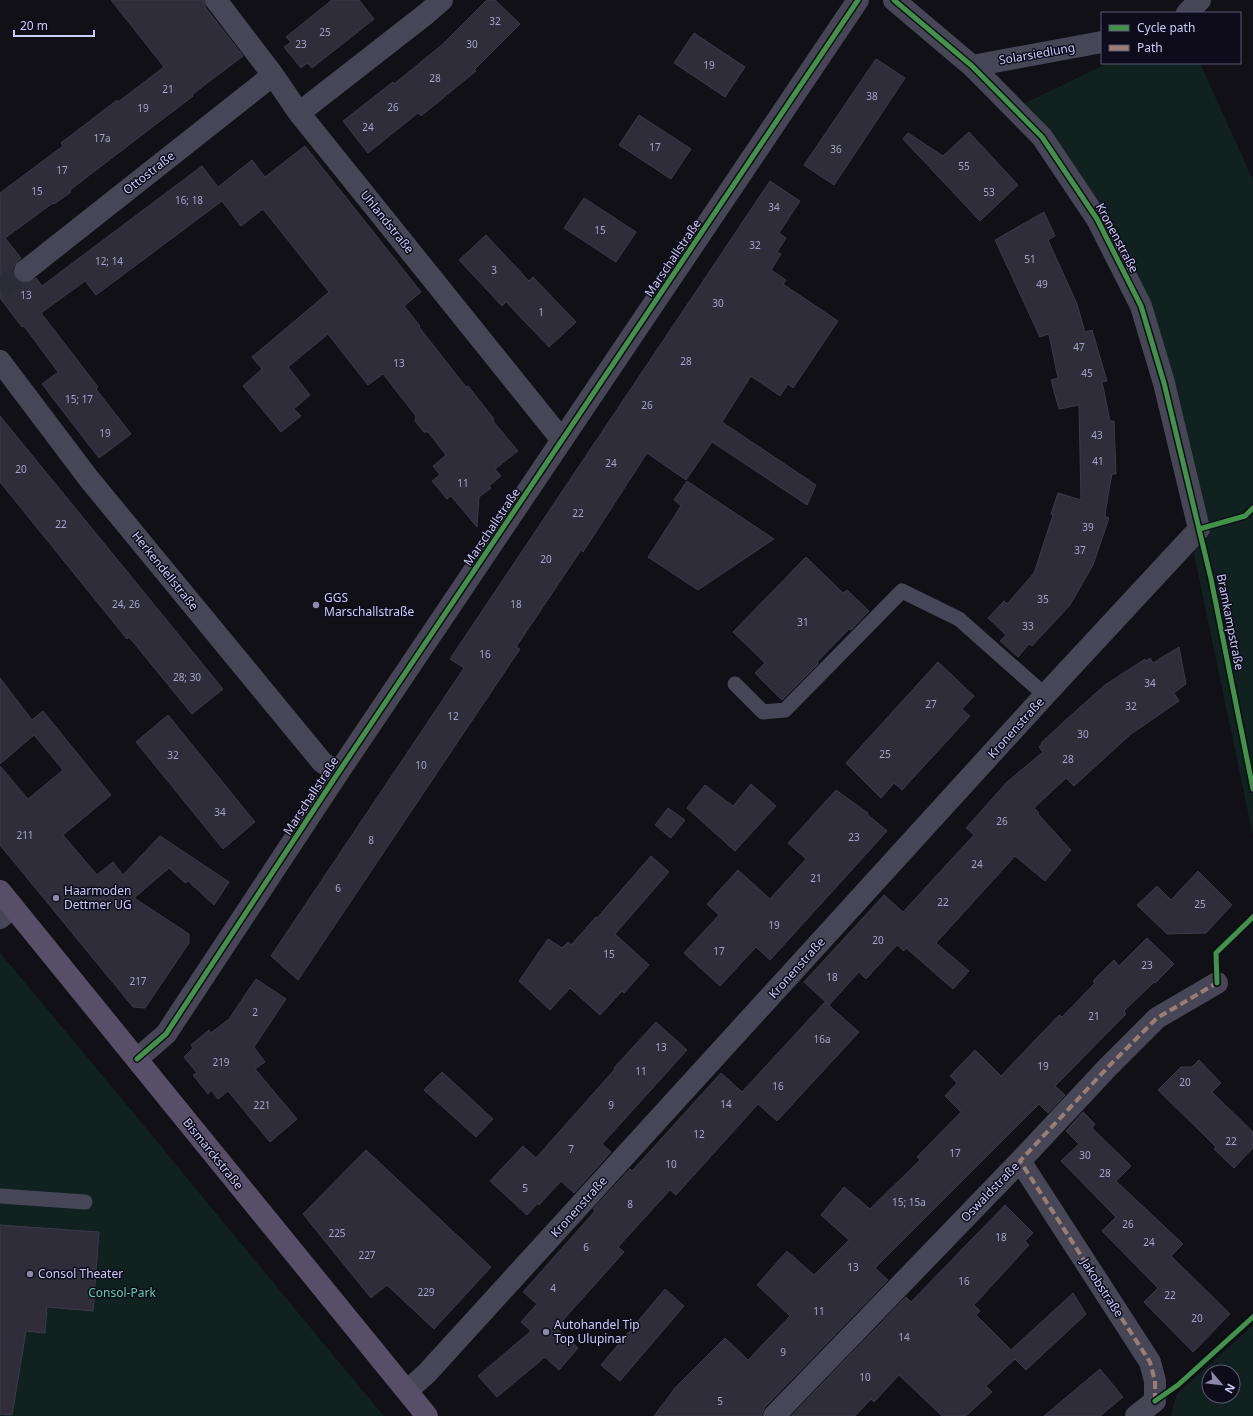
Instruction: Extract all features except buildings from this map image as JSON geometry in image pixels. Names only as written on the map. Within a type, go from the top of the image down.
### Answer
[{"type":"main road","name":"Bismarckstraße","points":[[4,905],[137,1059],[172,1104],[427,1416]]},
{"type":"street","name":"Uhlandstraße","points":[[216,0],[273,75],[299,113],[562,440]]},
{"type":"street","points":[[299,113],[442,0]]},
{"type":"street","name":"Marschallstraße","points":[[137,1059],[166,1034],[338,773],[858,0]]},
{"type":"street","name":"Kronenstraße","points":[[407,1391],[427,1374],[1045,695],[1199,529],[1164,383],[1141,306],[1097,218],[1042,137],[972,66],[894,0]]},
{"type":"street","points":[[1188,12],[1200,0]]},
{"type":"street","name":"Solarsiedlung","points":[[972,66],[1101,42]]},
{"type":"street","name":"Ottostraße","points":[[25,271],[273,75]]},
{"type":"street","name":"Herkendellstraße","points":[[0,361],[104,497],[322,762],[338,773]]},
{"type":"street","name":"Oswaldstraße","points":[[774,1416],[1020,1161],[1108,1067],[1157,1018],[1217,983]]},
{"type":"street","name":"Jakobstraße","points":[[1020,1161],[1150,1362],[1155,1381],[1155,1401],[1136,1416]]},
{"type":"lane","points":[[736,684],[763,712],[785,710],[902,591],[959,619],[1045,695]]},
{"type":"lane","points":[[0,1196],[84,1202]]},
{"type":"green space","points":[[1106,64],[1200,64],[1253,180],[1253,836],[1155,368],[1099,230],[1019,106]]},
{"type":"green space","name":"Consol-Park","points":[[1,954],[288,1301],[384,1416],[0,1416]]},
{"type":"green space","points":[[1253,1325],[1253,1416],[1172,1416],[1171,1414],[1177,1394],[1201,1372],[1201,1404],[1241,1404],[1241,1364],[1210,1364]]},
{"type":"tunnel","points":[[0,289],[25,271]]},
{"type":"marked path","points":[[1155,1401],[1155,1381],[1150,1362],[1020,1161],[1108,1067],[1157,1018],[1217,983]]},
{"type":"cycle path","points":[[137,1059],[166,1034],[338,773],[858,0]]},
{"type":"cycle path","name":"Bramkampstraße","points":[[894,0],[972,66],[1042,137],[1097,219],[1141,306],[1164,383],[1211,579],[1253,789]]},
{"type":"cycle path","points":[[1199,529],[1245,516],[1253,508]]},
{"type":"cycle path","points":[[1217,983],[1216,953],[1253,917]]},
{"type":"cycle path","points":[[1155,1401],[1178,1385],[1253,1317]]},
{"type":"place","name":"GGS Marschallstraße","points":[[316,605]]},
{"type":"place","name":"Haarmoden Dettmer UG","points":[[56,898]]},
{"type":"place","name":"Consol Theater","points":[[30,1274]]},
{"type":"place","name":"Autohandel Tip Top Ulupinar","points":[[546,1332]]}]
